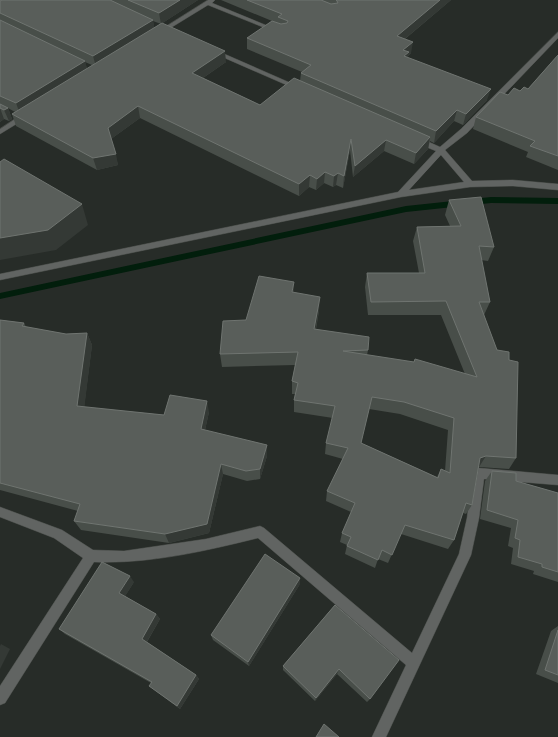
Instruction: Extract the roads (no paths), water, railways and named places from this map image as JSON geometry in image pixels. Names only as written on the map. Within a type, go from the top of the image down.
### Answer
[{"type":"street","points":[[150,38],[209,2],[284,34]]},
{"type":"street","points":[[401,194],[441,150],[464,131],[558,35]]},
{"type":"street","points":[[207,48],[308,93]]},
{"type":"street","points":[[0,132],[17,118],[33,112]]},
{"type":"street","points":[[410,137],[441,150],[470,184]]},
{"type":"street","points":[[0,277],[401,194],[470,184],[513,183],[558,188]]},
{"type":"street","points":[[379,737],[413,662],[465,555],[473,518],[479,473],[558,480]]},
{"type":"street","points":[[0,512],[58,534],[91,556],[124,557],[206,545],[260,532],[413,662]]},
{"type":"street","points":[[0,698],[91,556]]},
{"type":"waterway","points":[[0,296],[406,209],[491,200],[558,201]]}]
